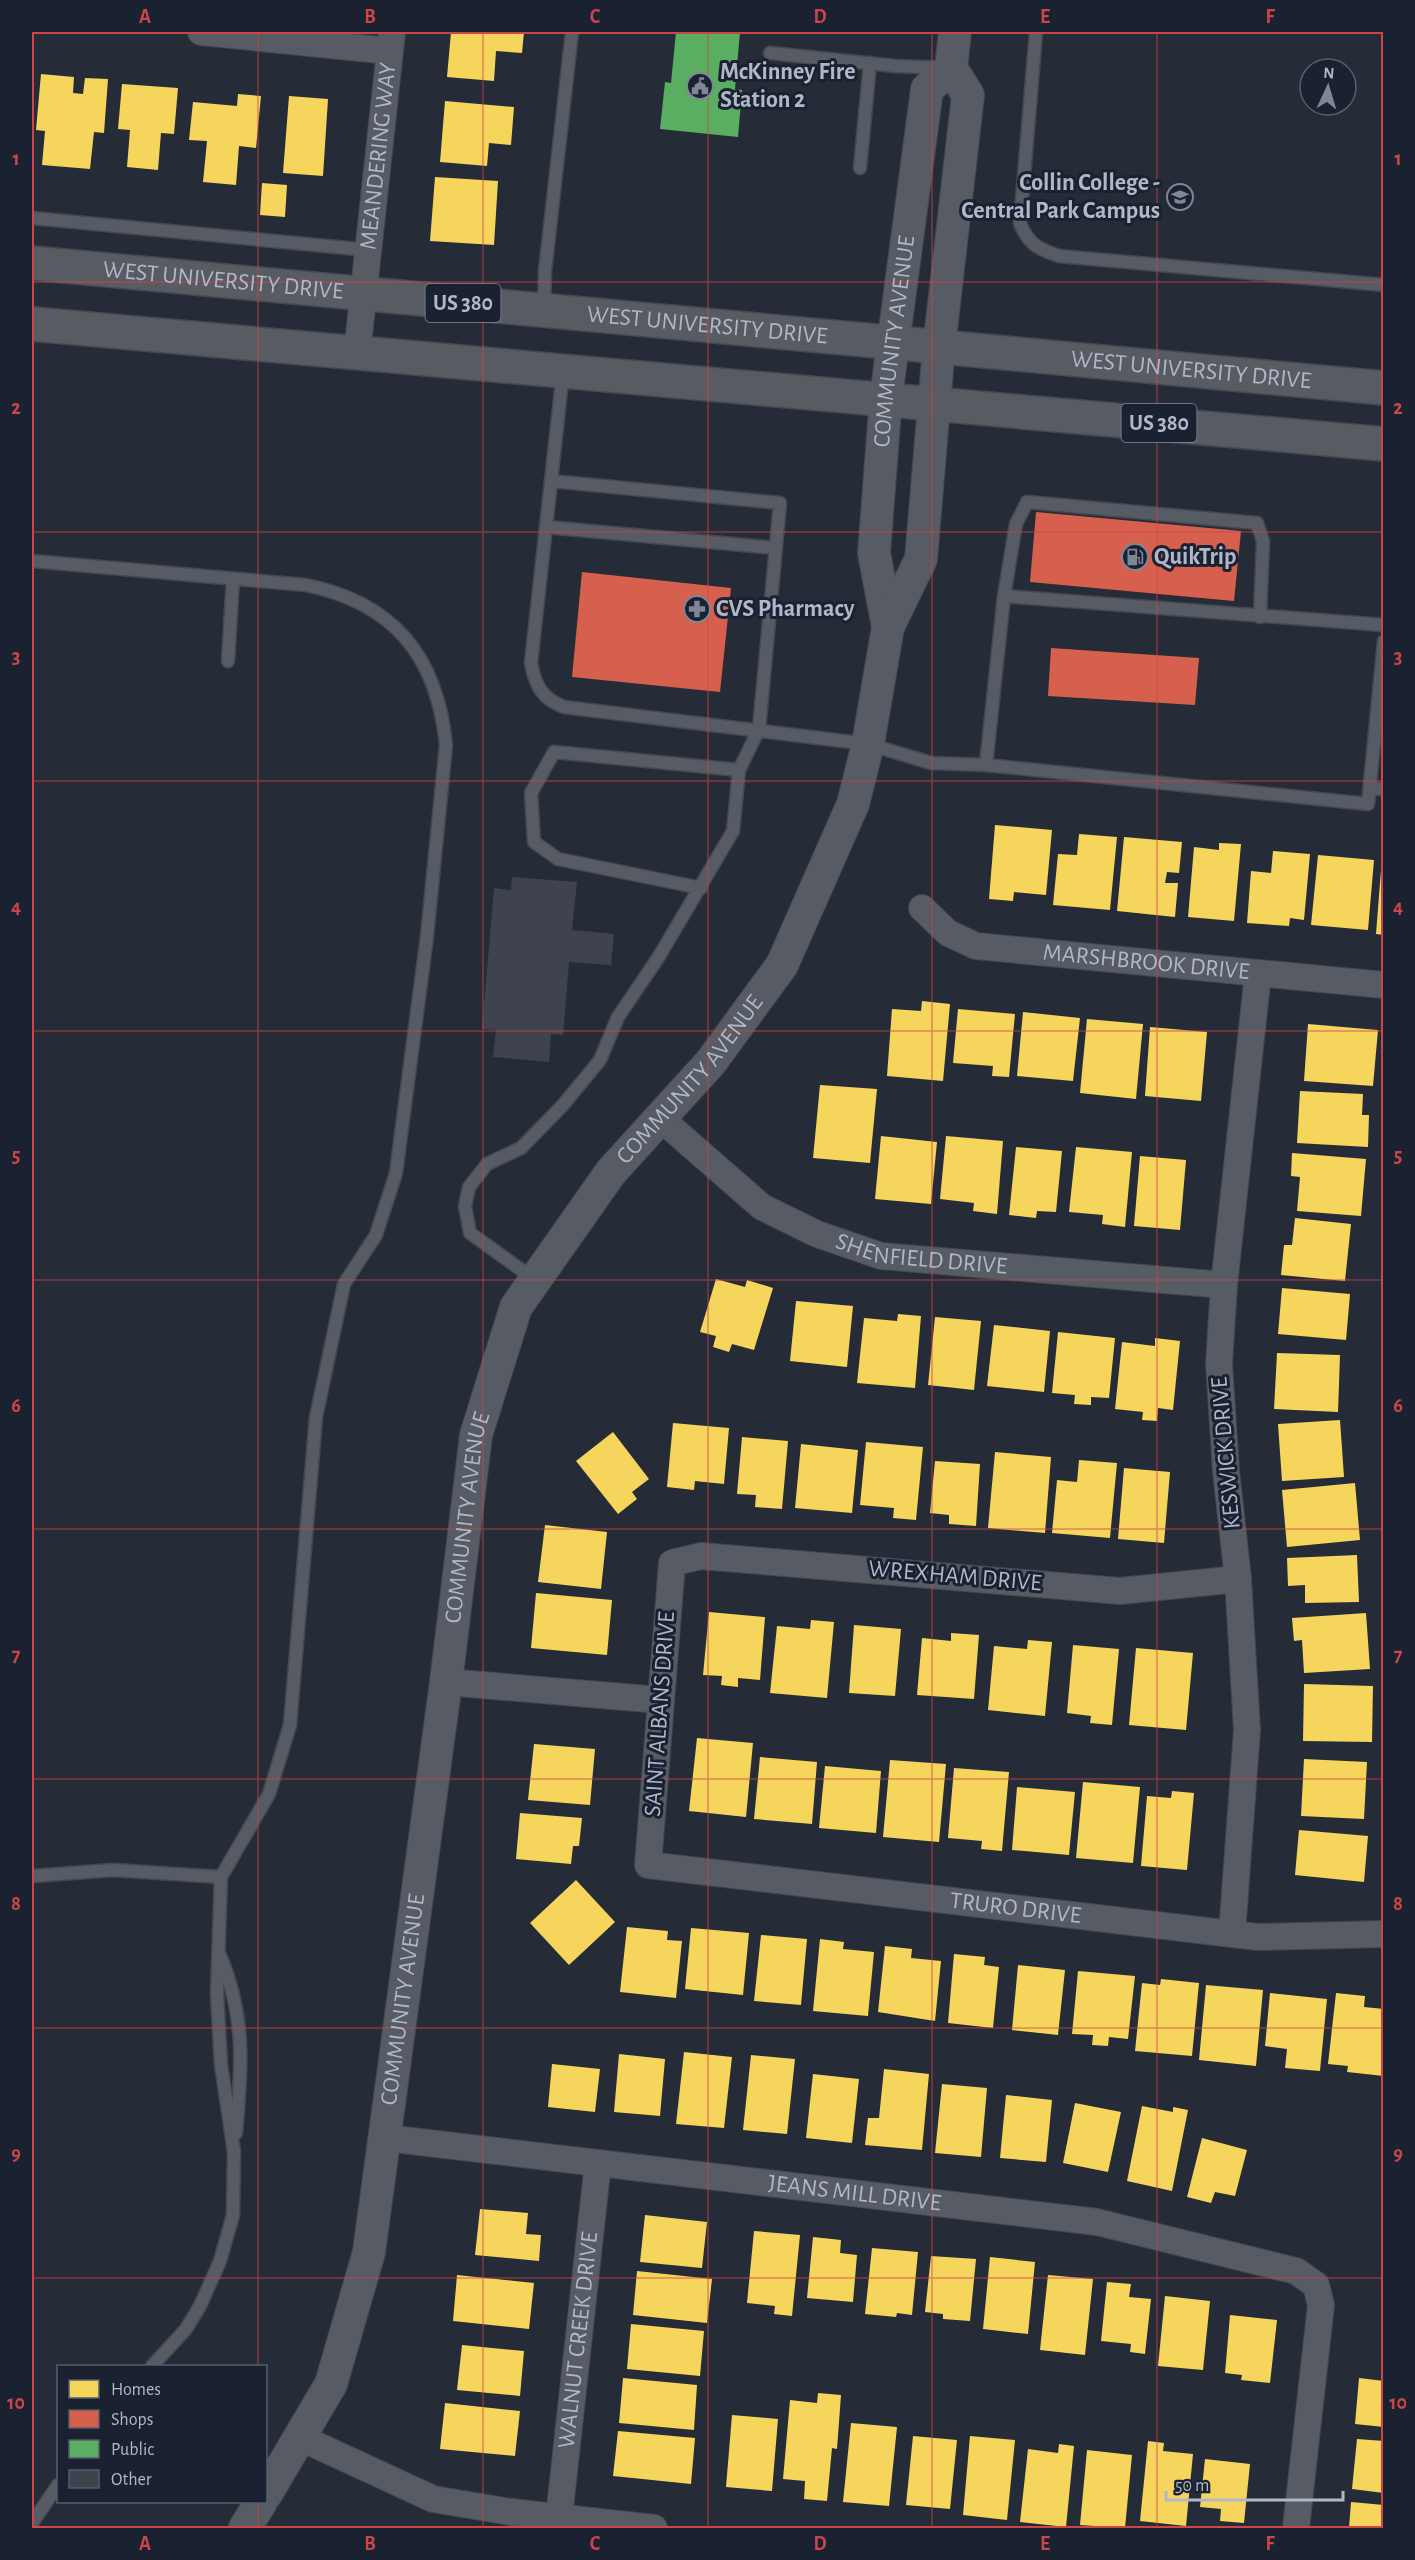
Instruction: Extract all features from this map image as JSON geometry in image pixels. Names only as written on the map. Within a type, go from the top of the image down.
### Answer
[{"type":"highway","name":"WEST UNIVERSITY DRIVE","points":[[32,263],[1383,388]]},
{"type":"highway","name":"US 380","points":[[32,324],[563,372],[886,397],[1383,444]]},
{"type":"street","points":[[201,32],[391,41]]},
{"type":"street","points":[[951,68],[955,32]]},
{"type":"street","name":"MEANDERING WAY","points":[[357,353],[391,41]]},
{"type":"street","name":"COMMUNITY AVENUE","points":[[267,2492],[331,2384],[369,2252],[446,1682],[476,1435],[516,1307],[611,1172],[711,1062],[782,965],[853,804],[868,744],[888,627],[921,559],[939,347],[968,95],[951,68],[927,89],[886,397],[874,553],[888,627]]},
{"type":"street","name":"MARSHBROOK DRIVE","points":[[922,908],[948,933],[976,946],[1383,986]]},
{"type":"street","name":"KESWICK DRIVE","points":[[1232,1933],[1247,1730],[1238,1579],[1226,1471],[1219,1364],[1224,1285],[1258,974]]},
{"type":"street","name":"SHENFIELD DRIVE","points":[[660,1118],[762,1208],[817,1234],[880,1256],[1224,1285]]},
{"type":"street","name":"WREXHAM DRIVE","points":[[672,1563],[701,1556],[1120,1591],[1238,1579]]},
{"type":"street","name":"SAINT ALBANS DRIVE","points":[[648,1865],[672,1563]]},
{"type":"street","points":[[446,1682],[660,1700]]},
{"type":"street","name":"TRURO DRIVE","points":[[648,1865],[1258,1937],[1383,1934]]},
{"type":"street","name":"JEANS MILL DRIVE","points":[[386,2138],[1097,2222],[1296,2271],[1316,2285],[1321,2305],[1296,2529]]},
{"type":"street","name":"WALNUT CREEK DRIVE","points":[[559,2517],[598,2163]]},
{"type":"street","points":[[299,2437],[433,2499],[654,2529]]},
{"type":"street","points":[[245,2529],[260,2503]]},
{"type":"lane","points":[[544,310],[545,271],[572,32]]},
{"type":"lane","points":[[1036,32],[1020,223],[1025,236],[1037,249],[1059,256],[1383,285]]},
{"type":"lane","points":[[770,53],[951,68]]},
{"type":"lane","points":[[860,168],[870,63]]},
{"type":"lane","points":[[32,218],[368,250]]},
{"type":"lane","points":[[563,372],[531,663],[536,685],[550,702],[564,707],[868,744],[931,763],[986,765],[1368,804],[1383,641]]},
{"type":"lane","points":[[535,1280],[470,1233],[465,1206],[469,1187],[487,1164],[521,1148],[563,1105],[600,1060],[618,1017],[701,888],[733,831],[739,770],[759,729],[780,503],[551,481]]},
{"type":"lane","points":[[986,765],[1004,596],[1016,524],[1027,502],[1257,523],[1264,549],[1260,618]]},
{"type":"lane","points":[[546,527],[776,548]]},
{"type":"lane","points":[[32,561],[306,585],[338,592],[364,604],[387,620],[407,640],[424,666],[443,718],[446,745],[427,936],[396,1173],[376,1235],[344,1284],[316,1417],[290,1725],[269,1794],[221,1877],[217,1947],[221,2065],[234,2152]]},
{"type":"lane","points":[[228,662],[233,579]]},
{"type":"lane","points":[[1004,596],[1260,618],[1383,625]]},
{"type":"lane","points":[[701,888],[558,859],[534,842],[531,793],[554,752],[739,770]]},
{"type":"lane","points":[[1370,788],[1383,789]]},
{"type":"lane","points":[[32,1876],[113,1870],[221,1877]]},
{"type":"lane","points":[[154,2365],[186,2329],[200,2306],[220,2261],[233,2215],[234,2152],[241,2085],[240,2027],[236,1999],[217,1947]]},
{"type":"lane","points":[[32,2523],[57,2486]]},
{"type":"building: Homes","points":[[451,32],[524,32],[522,53],[496,51],[494,81],[447,77]]},
{"type":"building: Homes","points":[[41,74],[74,77],[73,93],[83,94],[85,78],[108,79],[104,133],[94,132],[90,169],[42,165],[45,131],[36,130]]},
{"type":"building: Homes","points":[[122,84],[178,88],[174,134],[161,133],[158,170],[127,167],[130,130],[118,129]]},
{"type":"building: Homes","points":[[238,94],[261,96],[256,148],[239,146],[236,185],[203,182],[207,141],[189,140],[193,102],[237,106]]},
{"type":"building: Homes","points":[[289,96],[328,99],[323,176],[283,173]]},
{"type":"building: Homes","points":[[445,101],[514,107],[511,145],[489,143],[487,166],[440,162]]},
{"type":"building: Homes","points":[[435,177],[498,181],[494,245],[430,241]]},
{"type":"building: Homes","points":[[262,183],[287,185],[285,217],[260,215]]},
{"type":"building: Homes","points":[[995,825],[1052,830],[1046,895],[1014,892],[1013,901],[989,899]]},
{"type":"building: Homes","points":[[1079,834],[1117,837],[1110,910],[1053,905],[1058,854],[1077,855]]},
{"type":"building: Homes","points":[[1124,837],[1182,842],[1179,873],[1167,872],[1165,883],[1178,883],[1175,917],[1117,911]]},
{"type":"building: Homes","points":[[1219,843],[1241,844],[1234,921],[1188,917],[1194,847],[1219,850]]},
{"type":"building: Homes","points":[[1273,851],[1310,854],[1304,920],[1290,918],[1289,926],[1247,923],[1251,871],[1271,873]]},
{"type":"building: Homes","points":[[1318,855],[1374,860],[1368,930],[1311,925]]},
{"type":"building: Homes","points":[[1381,870],[1384,871],[1384,935],[1376,934]]},
{"type":"building: Homes","points":[[922,1001],[950,1004],[943,1081],[887,1076],[892,1009],[921,1011]]},
{"type":"building: Homes","points":[[958,1009],[1015,1014],[1009,1077],[992,1076],[993,1066],[953,1063]]},
{"type":"building: Homes","points":[[1023,1012],[1080,1018],[1073,1081],[1017,1076]]},
{"type":"building: Homes","points":[[1087,1019],[1143,1024],[1136,1099],[1080,1093]]},
{"type":"building: Homes","points":[[1308,1024],[1378,1030],[1373,1086],[1304,1081]]},
{"type":"building: Homes","points":[[1150,1027],[1207,1032],[1201,1101],[1145,1096]]},
{"type":"building: Homes","points":[[820,1085],[877,1089],[870,1163],[813,1158]]},
{"type":"building: Homes","points":[[1300,1091],[1363,1094],[1362,1115],[1369,1115],[1368,1147],[1297,1143]]},
{"type":"building: Homes","points":[[881,1136],[937,1142],[931,1204],[875,1199]]},
{"type":"building: Homes","points":[[946,1136],[1003,1141],[997,1214],[973,1211],[974,1203],[940,1199]]},
{"type":"building: Homes","points":[[1016,1147],[1062,1151],[1056,1212],[1037,1211],[1036,1218],[1009,1215]]},
{"type":"building: Homes","points":[[1076,1147],[1132,1152],[1125,1227],[1102,1224],[1103,1215],[1069,1212]]},
{"type":"building: Homes","points":[[1292,1153],[1366,1159],[1361,1216],[1297,1211],[1300,1177],[1291,1176]]},
{"type":"building: Homes","points":[[1140,1156],[1186,1160],[1180,1230],[1134,1226]]},
{"type":"building: Homes","points":[[1295,1218],[1351,1224],[1345,1281],[1281,1275],[1284,1245],[1292,1245]]},
{"type":"building: Homes","points":[[716,1279],[745,1287],[747,1280],[773,1288],[754,1350],[732,1344],[729,1352],[713,1347],[716,1336],[700,1332]]},
{"type":"building: Homes","points":[[1282,1288],[1350,1294],[1346,1340],[1278,1334]]},
{"type":"building: Homes","points":[[796,1301],[853,1306],[847,1367],[790,1361]]},
{"type":"building: Homes","points":[[898,1314],[921,1316],[915,1388],[857,1383],[864,1318],[897,1321]]},
{"type":"building: Homes","points":[[935,1317],[981,1321],[974,1390],[928,1385]]},
{"type":"building: Homes","points":[[994,1325],[1050,1331],[1044,1392],[987,1386]]},
{"type":"building: Homes","points":[[1058,1332],[1115,1338],[1109,1398],[1091,1397],[1091,1405],[1074,1404],[1075,1395],[1052,1393]]},
{"type":"building: Homes","points":[[1155,1338],[1180,1341],[1173,1410],[1158,1408],[1157,1421],[1142,1420],[1143,1412],[1115,1409],[1122,1342],[1155,1346]]},
{"type":"building: Homes","points":[[1277,1353],[1340,1355],[1338,1412],[1274,1409]]},
{"type":"building: Homes","points":[[1340,1420],[1344,1477],[1282,1481],[1278,1424]]},
{"type":"building: Homes","points":[[673,1423],[729,1428],[724,1484],[695,1481],[694,1490],[667,1487]]},
{"type":"building: Homes","points":[[613,1432],[649,1479],[632,1492],[637,1499],[618,1514],[576,1461]]},
{"type":"building: Homes","points":[[742,1437],[788,1441],[782,1509],[755,1507],[756,1495],[737,1494]]},
{"type":"building: Homes","points":[[866,1442],[923,1447],[916,1520],[893,1518],[894,1508],[860,1505]]},
{"type":"building: Homes","points":[[801,1444],[858,1450],[852,1513],[795,1508]]},
{"type":"building: Homes","points":[[995,1452],[1051,1457],[1045,1533],[988,1528]]},
{"type":"building: Homes","points":[[1079,1460],[1117,1463],[1110,1538],[1052,1533],[1057,1480],[1077,1482]]},
{"type":"building: Homes","points":[[935,1461],[980,1464],[976,1526],[949,1524],[949,1515],[930,1513]]},
{"type":"building: Homes","points":[[1124,1468],[1170,1472],[1164,1543],[1118,1539]]},
{"type":"building: Homes","points":[[1355,1483],[1360,1540],[1287,1547],[1282,1490]]},
{"type":"building: Homes","points":[[545,1525],[607,1532],[601,1589],[538,1582]]},
{"type":"building: Homes","points":[[1357,1555],[1359,1602],[1305,1603],[1305,1585],[1288,1586],[1287,1558]]},
{"type":"building: Homes","points":[[536,1593],[612,1600],[607,1655],[531,1648]]},
{"type":"building: Homes","points":[[709,1612],[765,1617],[760,1680],[738,1678],[738,1687],[721,1685],[722,1676],[703,1675]]},
{"type":"building: Homes","points":[[1366,1613],[1370,1669],[1304,1673],[1302,1640],[1294,1641],[1292,1618]]},
{"type":"building: Homes","points":[[811,1620],[834,1622],[827,1698],[770,1693],[777,1626],[810,1629]]},
{"type":"building: Homes","points":[[854,1625],[901,1629],[895,1696],[849,1693]]},
{"type":"building: Homes","points":[[951,1633],[979,1635],[974,1699],[917,1695],[922,1638],[951,1641]]},
{"type":"building: Homes","points":[[1028,1640],[1052,1642],[1045,1716],[988,1710],[994,1646],[1027,1649]]},
{"type":"building: Homes","points":[[1073,1645],[1119,1649],[1112,1725],[1090,1723],[1091,1716],[1067,1713]]},
{"type":"building: Homes","points":[[1136,1648],[1193,1653],[1186,1730],[1129,1725]]},
{"type":"building: Homes","points":[[1304,1684],[1373,1686],[1372,1742],[1303,1741]]},
{"type":"building: Homes","points":[[697,1738],[753,1743],[746,1817],[689,1811]]},
{"type":"building: Homes","points":[[534,1744],[595,1749],[590,1805],[528,1800]]},
{"type":"building: Homes","points":[[760,1757],[817,1762],[812,1824],[754,1819]]},
{"type":"building: Homes","points":[[1304,1759],[1367,1762],[1364,1819],[1301,1816]]},
{"type":"building: Homes","points":[[890,1760],[946,1764],[939,1842],[883,1837]]},
{"type":"building: Homes","points":[[825,1766],[881,1771],[876,1833],[819,1828]]},
{"type":"building: Homes","points":[[954,1768],[1009,1772],[1002,1851],[981,1849],[982,1841],[948,1838]]},
{"type":"building: Homes","points":[[1083,1782],[1140,1787],[1133,1863],[1076,1858]]},
{"type":"building: Homes","points":[[1017,1787],[1075,1792],[1069,1855],[1012,1850]]},
{"type":"building: Homes","points":[[1172,1791],[1194,1793],[1187,1870],[1141,1866],[1147,1796],[1171,1798]]},
{"type":"building: Homes","points":[[520,1813],[582,1818],[579,1846],[573,1846],[571,1864],[516,1859]]},
{"type":"building: Homes","points":[[1299,1830],[1368,1836],[1364,1882],[1295,1875]]},
{"type":"building: Homes","points":[[576,1880],[615,1922],[569,1965],[530,1923]]},
{"type":"building: Homes","points":[[627,1927],[668,1931],[667,1940],[682,1941],[676,1998],[620,1992]]},
{"type":"building: Homes","points":[[691,1928],[749,1933],[743,1995],[685,1989]]},
{"type":"building: Homes","points":[[761,1935],[807,1939],[801,2005],[754,2001]]},
{"type":"building: Homes","points":[[820,1939],[844,1942],[843,1949],[874,1952],[868,2016],[813,2011]]},
{"type":"building: Homes","points":[[885,1946],[912,1949],[911,1958],[941,1961],[935,2021],[878,2012]]},
{"type":"building: Homes","points":[[954,1954],[985,1957],[984,1965],[999,1967],[993,2028],[948,2023]]},
{"type":"building: Homes","points":[[1018,1965],[1065,1970],[1058,2035],[1012,2030]]},
{"type":"building: Homes","points":[[1078,1971],[1135,1976],[1128,2039],[1109,2037],[1108,2046],[1092,2045],[1093,2035],[1072,2034]]},
{"type":"building: Homes","points":[[1161,1979],[1199,1983],[1192,2056],[1135,2051],[1142,1983],[1160,1985]]},
{"type":"building: Homes","points":[[1206,1985],[1263,1990],[1256,2066],[1199,2060]]},
{"type":"building: Homes","points":[[1270,1993],[1327,1999],[1320,2071],[1285,2068],[1287,2049],[1265,2046]]},
{"type":"building: Homes","points":[[1336,1993],[1365,1996],[1364,2007],[1384,2009],[1384,2076],[1347,2072],[1348,2066],[1328,2064]]},
{"type":"building: Homes","points":[[684,2052],[732,2057],[724,2128],[676,2124]]},
{"type":"building: Homes","points":[[619,2054],[665,2059],[660,2116],[614,2112]]},
{"type":"building: Homes","points":[[751,2055],[795,2059],[787,2134],[743,2130]]},
{"type":"building: Homes","points":[[552,2064],[600,2069],[595,2112],[548,2107]]},
{"type":"building: Homes","points":[[884,2069],[929,2074],[922,2150],[865,2145],[868,2118],[879,2118]]},
{"type":"building: Homes","points":[[813,2074],[859,2079],[852,2143],[806,2138]]},
{"type":"building: Homes","points":[[942,2084],[987,2088],[981,2157],[935,2153]]},
{"type":"building: Homes","points":[[1006,2095],[1052,2100],[1046,2162],[1000,2158]]},
{"type":"building: Homes","points":[[1075,2103],[1121,2112],[1108,2172],[1063,2163]]},
{"type":"building: Homes","points":[[1142,2106],[1173,2112],[1173,2107],[1188,2110],[1172,2191],[1127,2181]]},
{"type":"building: Homes","points":[[1202,2138],[1247,2150],[1235,2196],[1215,2192],[1211,2203],[1187,2197]]},
{"type":"building: Homes","points":[[480,2209],[528,2213],[526,2234],[541,2235],[539,2261],[475,2255]]},
{"type":"building: Homes","points":[[645,2215],[707,2222],[702,2268],[640,2262]]},
{"type":"building: Homes","points":[[754,2231],[800,2235],[792,2316],[774,2314],[775,2306],[747,2303]]},
{"type":"building: Homes","points":[[813,2237],[841,2240],[840,2253],[857,2255],[853,2302],[807,2298]]},
{"type":"building: Homes","points":[[872,2248],[918,2252],[912,2315],[897,2313],[896,2317],[865,2314]]},
{"type":"building: Homes","points":[[931,2256],[976,2259],[970,2321],[943,2319],[943,2314],[925,2312]]},
{"type":"building: Homes","points":[[990,2257],[1035,2262],[1028,2334],[983,2329]]},
{"type":"building: Homes","points":[[637,2271],[712,2279],[707,2323],[633,2315]]},
{"type":"building: Homes","points":[[457,2275],[534,2283],[529,2329],[453,2321]]},
{"type":"building: Homes","points":[[1048,2275],[1093,2279],[1085,2355],[1040,2350]]},
{"type":"building: Homes","points":[[1107,2282],[1131,2284],[1129,2297],[1151,2299],[1145,2354],[1130,2352],[1131,2344],[1101,2341]]},
{"type":"building: Homes","points":[[1165,2296],[1210,2301],[1203,2370],[1158,2366]]},
{"type":"building: Homes","points":[[1230,2315],[1277,2320],[1270,2383],[1241,2380],[1242,2375],[1225,2373]]},
{"type":"building: Homes","points":[[631,2324],[704,2331],[700,2376],[627,2369]]},
{"type":"building: Homes","points":[[462,2345],[524,2351],[520,2396],[457,2390]]},
{"type":"building: Homes","points":[[623,2378],[697,2385],[694,2430],[619,2423]]},
{"type":"building: Homes","points":[[1359,2378],[1384,2381],[1384,2427],[1355,2424]]},
{"type":"building: Homes","points":[[818,2393],[841,2395],[837,2449],[832,2448],[827,2501],[804,2499],[805,2481],[783,2479],[790,2400],[817,2403]]},
{"type":"building: Homes","points":[[445,2403],[520,2411],[515,2456],[440,2449]]},
{"type":"building: Homes","points":[[732,2415],[778,2419],[772,2491],[726,2487]]},
{"type":"building: Homes","points":[[851,2423],[897,2427],[889,2506],[843,2502]]},
{"type":"building: Homes","points":[[618,2431],[695,2438],[691,2484],[613,2476]]},
{"type":"building: Homes","points":[[913,2436],[957,2440],[950,2509],[906,2505]]},
{"type":"building: Homes","points":[[970,2436],[1015,2440],[1007,2520],[963,2515]]},
{"type":"building: Homes","points":[[1357,2439],[1384,2441],[1384,2493],[1352,2489]]},
{"type":"building: Homes","points":[[1148,2441],[1164,2443],[1163,2451],[1193,2454],[1186,2526],[1140,2521]]},
{"type":"building: Homes","points":[[1059,2444],[1074,2446],[1066,2527],[1020,2522],[1028,2449],[1058,2453]]},
{"type":"building: Homes","points":[[1087,2450],[1132,2455],[1125,2528],[1080,2525]]},
{"type":"building: Homes","points":[[1205,2459],[1250,2464],[1244,2523],[1220,2521],[1221,2509],[1200,2507]]},
{"type":"building: Homes","points":[[1351,2502],[1384,2505],[1384,2528],[1349,2528]]},
{"type":"building: Shops","name":"QuikTrip","points":[[1036,512],[1241,531],[1234,601],[1030,582]]},
{"type":"building: Shops","name":"CVS Pharmacy","points":[[582,572],[731,588],[720,692],[572,677]]},
{"type":"building: Shops","points":[[1051,648],[1199,658],[1195,705],[1048,696]]},
{"type":"building: Public","name":"McKinney Fire Station 2","points":[[676,32],[740,32],[735,89],[742,90],[738,137],[660,129],[665,82],[671,83]]},
{"type":"building: Other","points":[[512,877],[577,882],[572,930],[614,934],[611,965],[569,962],[563,1035],[551,1034],[549,1062],[493,1057],[496,1030],[482,1029],[494,888],[511,890]]},
{"type":"place","name":"McKinney Fire Station 2","points":[[700,86]]},
{"type":"place","name":"Collin College - Central Park Campus","points":[[1180,197]]},
{"type":"place","name":"QuikTrip","points":[[1135,557]]},
{"type":"place","name":"CVS Pharmacy","points":[[697,609]]}]
